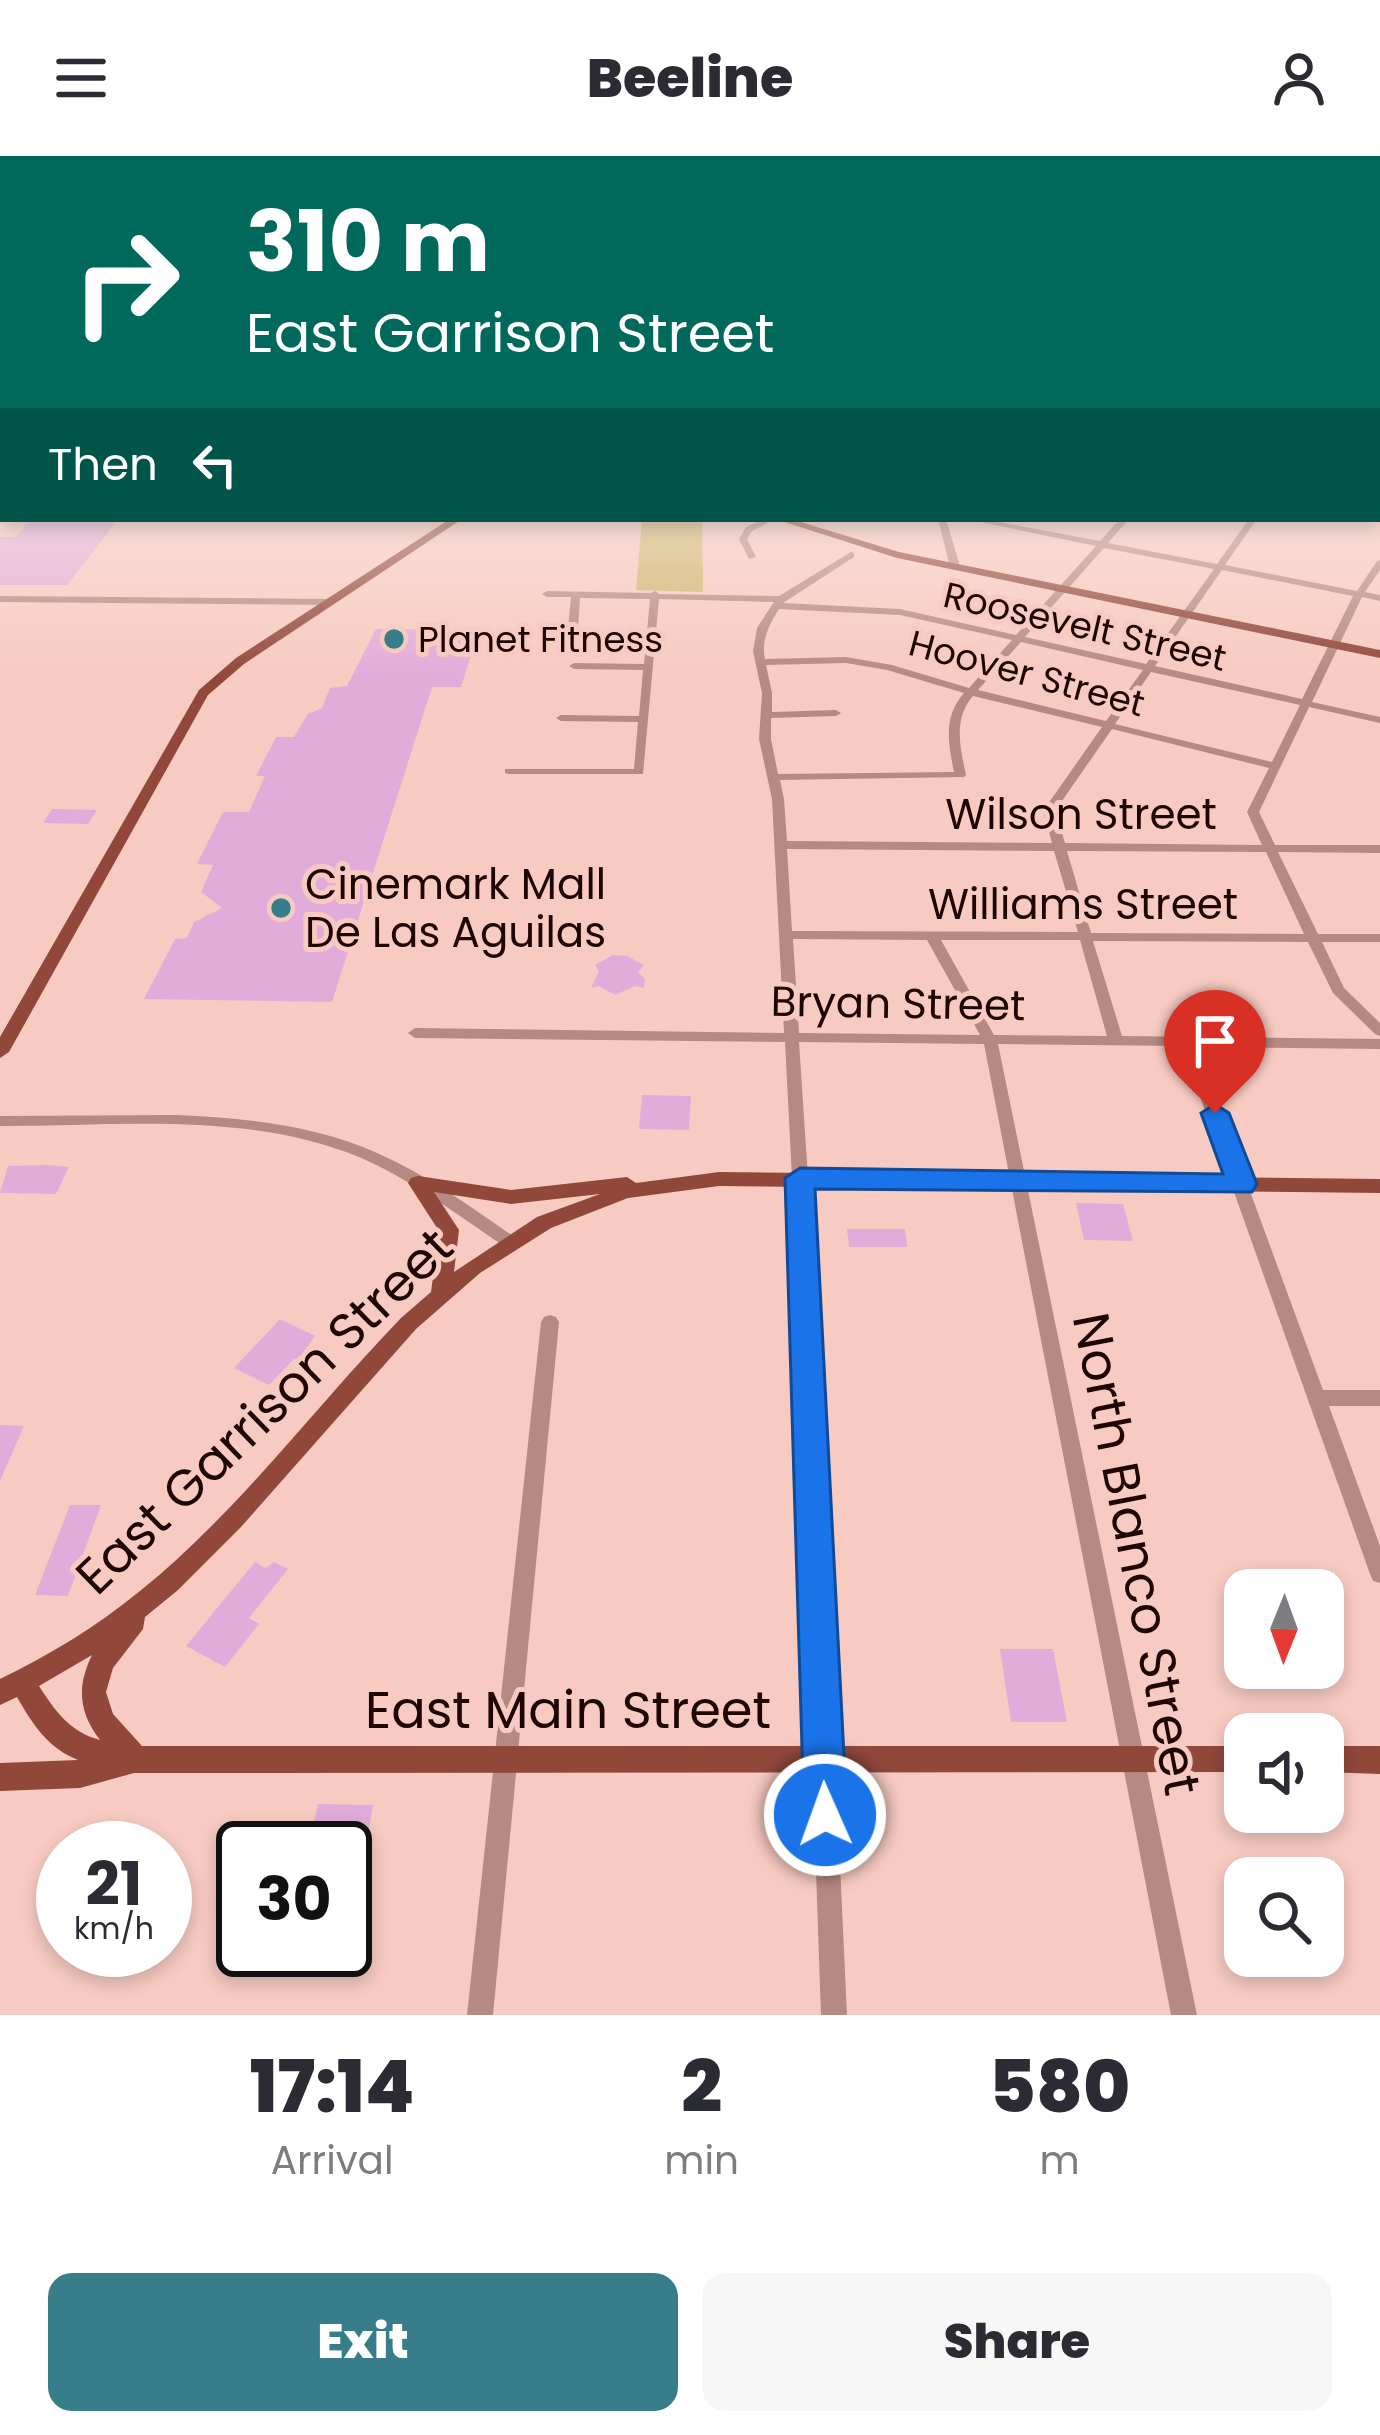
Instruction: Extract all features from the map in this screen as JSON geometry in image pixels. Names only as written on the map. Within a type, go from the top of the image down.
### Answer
[{"type":"main road","points":[[0,1052],[202,693],[240,661],[452,522]]},
{"type":"main road","points":[[789,522],[863,548],[1380,654]]},
{"type":"main road","points":[[418,1183],[511,1197],[690,1180]]},
{"type":"main road","name":"East Garrison Street","points":[[11,1686],[80,1649],[168,1582],[441,1290],[507,1240],[591,1202],[690,1180],[1380,1186]]},
{"type":"main road","points":[[418,1183],[449,1230],[441,1290]]},
{"type":"main road","points":[[136,1760],[102,1726],[92,1708],[92,1692],[107,1650],[168,1582]]},
{"type":"main road","name":"East Main Street","points":[[11,1686],[67,1744],[136,1760],[1224,1759]]},
{"type":"main road","points":[[0,1777],[80,1774],[136,1760]]},
{"type":"main road","points":[[1344,1760],[1380,1760]]},
{"type":"street","points":[[752,557],[743,539],[748,529],[763,522]]},
{"type":"street","points":[[942,522],[954,563],[950,566]]},
{"type":"street","points":[[986,522],[1380,598]]},
{"type":"street","points":[[774,777],[960,775],[951,735],[953,716],[1122,522]]},
{"type":"street","points":[[1116,1041],[1049,811],[1251,522]]},
{"type":"street","points":[[834,2015],[800,1178],[781,845],[765,739],[767,693],[760,662],[762,628],[778,603],[851,554]]},
{"type":"street","points":[[1380,563],[1359,594],[1253,812],[1338,990],[1380,1031]]},
{"type":"street","name":"Roosevelt Street","points":[[547,594],[655,594],[900,612],[1380,719]]},
{"type":"street","points":[[573,628],[576,594]]},
{"type":"street","points":[[509,771],[639,772],[655,594]]},
{"type":"street","points":[[0,599],[330,602]]},
{"type":"street","name":"Hoover Street","points":[[760,662],[846,660],[888,667],[1276,766]]},
{"type":"street","points":[[574,666],[648,667]]},
{"type":"street","points":[[765,715],[836,713]]},
{"type":"street","points":[[561,718],[644,719]]},
{"type":"street","name":"Wilson Street","points":[[781,845],[1380,849]]},
{"type":"street","name":"Williams Street","points":[[785,935],[1380,938]]},
{"type":"street","name":"North Blanco Street","points":[[932,936],[990,1040],[1184,2015]]},
{"type":"street","name":"Bryan Street","points":[[416,1033],[1380,1044]]},
{"type":"street","points":[[1188,1042],[1380,1574]]},
{"type":"street","name":"East Garrison Street","points":[[0,1121],[216,1122],[289,1130],[352,1148],[507,1240]]},
{"type":"street","points":[[480,2015],[550,1322]]},
{"type":"street","points":[[1316,1398],[1380,1398]]},
{"type":"shaded area","points":[[642,522],[702,522],[703,592],[636,590]]},
{"type":"building","points":[[29,522],[116,522],[67,585],[0,585],[0,537],[16,537]]},
{"type":"building","points":[[376,629],[479,630],[461,687],[432,687],[332,1002],[144,999],[175,939],[187,938],[194,922],[222,908],[201,892],[213,865],[197,864],[223,812],[249,812],[265,776],[256,776],[276,737],[294,737],[308,714],[322,708],[330,688],[347,686]]},
{"type":"building","points":[[52,809],[97,810],[88,824],[43,823]]},
{"type":"building","points":[[613,955],[644,965],[638,972],[645,979],[644,988],[635,986],[615,995],[599,986],[591,988],[599,971],[595,965]]},
{"type":"building","points":[[642,1095],[691,1096],[689,1130],[639,1129]]},
{"type":"building","points":[[8,1166],[69,1167],[56,1194],[0,1193]]},
{"type":"building","points":[[1076,1203],[1123,1204],[1133,1241],[1084,1240]]},
{"type":"building","points":[[847,1229],[905,1229],[907,1247],[849,1247]]},
{"type":"building","points":[[280,1319],[315,1336],[298,1360],[269,1385],[234,1368]]},
{"type":"building","points":[[0,1425],[24,1426],[0,1481]]},
{"type":"building","points":[[70,1505],[101,1505],[68,1596],[35,1595]]},
{"type":"building","points":[[255,1562],[266,1568],[274,1562],[288,1569],[249,1618],[259,1624],[225,1667],[186,1646]]},
{"type":"building","points":[[1000,1649],[1053,1649],[1067,1722],[1011,1722]]},
{"type":"building","points":[[318,1804],[373,1805],[370,1821],[315,1821]]},
{"type":"place","name":"Planet Fitness","points":[[394,639]]},
{"type":"place","name":"Cinemark Mall De Las Aguilas","points":[[281,908]]},
{"type":"route","points":[[825,1815],[800,1178],[1242,1184],[1215,1113]]}]
